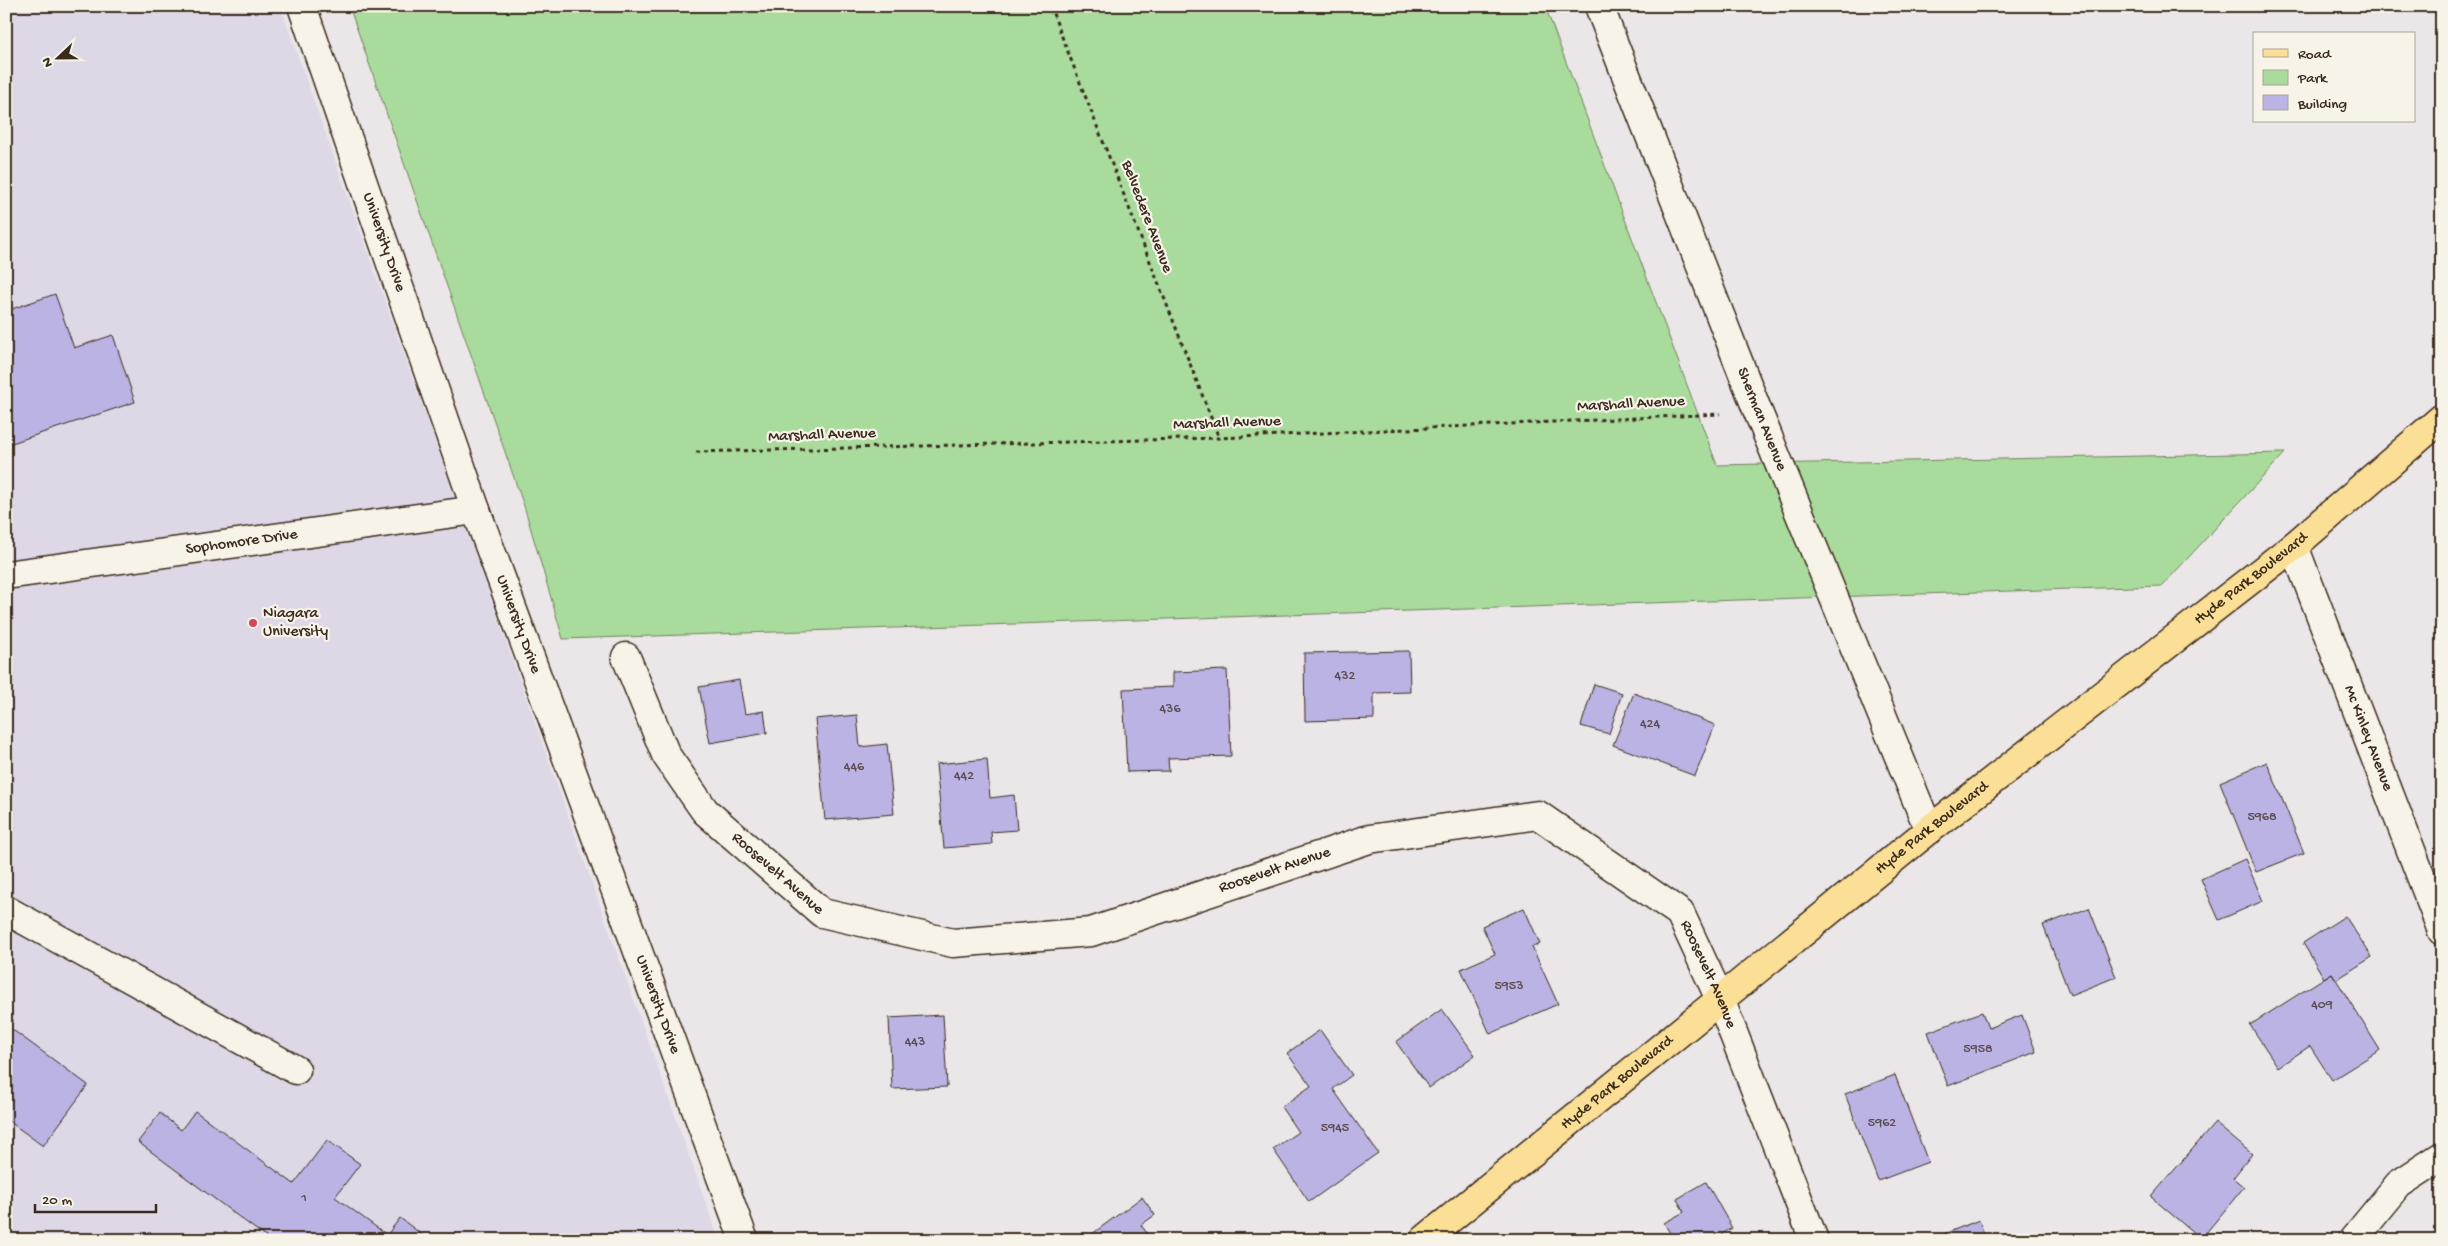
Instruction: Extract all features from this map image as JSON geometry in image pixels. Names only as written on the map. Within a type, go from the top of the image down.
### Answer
[{"type":"main road","name":"Hyde Park Boulevard","points":[[1424,1240],[1929,830],[2294,546],[2442,418]]},
{"type":"street","name":"University Drive","points":[[302,6],[476,510],[744,1240]]},
{"type":"street","name":"Sherman Avenue","points":[[1599,6],[1758,412],[1929,830]]},
{"type":"street","name":"Sophomore Drive","points":[[6,575],[476,510]]},
{"type":"street","name":"Mc Kinley Avenue","points":[[2294,546],[2442,931]]},
{"type":"street","name":"Roosevelt Avenue","points":[[626,657],[666,755],[705,811],[822,912],[953,943],[1091,932],[1369,839],[1538,815],[1680,913],[1720,999],[1814,1240]]},
{"type":"street","points":[[6,910],[296,1070]]},
{"type":"street","points":[[2352,1240],[2399,1184],[2442,1156]]},
{"type":"path","name":"Belvedere Avenue","points":[[1050,6],[1219,438]]},
{"type":"path","name":"Marshall Avenue","points":[[696,452],[1219,438],[1758,412]]},
{"type":"shaded area","name":"Niagara University","points":[[6,6],[280,6],[719,1240],[6,1240]]},
{"type":"green space","points":[[349,6],[1545,6],[1717,465],[2285,453],[2162,586],[563,639],[525,509]]},
{"type":"building","points":[[55,294],[74,348],[113,335],[135,402],[6,445],[6,311]]},
{"type":"building","points":[[1409,651],[1410,692],[1374,693],[1374,719],[1305,721],[1304,653]]},
{"type":"building","points":[[1227,670],[1231,756],[1168,758],[1169,771],[1127,772],[1123,689],[1173,687],[1173,672]]},
{"type":"building","points":[[739,680],[745,714],[764,711],[767,733],[710,743],[699,687]]},
{"type":"building","points":[[1594,684],[1622,693],[1609,734],[1581,726]]},
{"type":"building","points":[[1634,693],[1715,725],[1695,776],[1613,745]]},
{"type":"building","points":[[857,715],[860,747],[887,744],[894,814],[825,820],[815,719]]},
{"type":"building","points":[[987,759],[990,798],[1014,795],[1017,830],[991,832],[992,844],[944,848],[936,764]]},
{"type":"building","points":[[2267,762],[2304,853],[2256,872],[2220,782]]},
{"type":"building","points":[[2245,859],[2263,901],[2219,920],[2201,879]]},
{"type":"building","points":[[1524,908],[1540,944],[1532,947],[1558,1004],[1490,1034],[1461,969],[1495,954],[1482,926]]},
{"type":"building","points":[[2089,908],[2116,977],[2070,995],[2043,925]]},
{"type":"building","points":[[2345,916],[2372,957],[2336,980],[2332,973],[2324,978],[2303,943]]},
{"type":"building","points":[[2332,973],[2380,1050],[2332,1080],[2310,1046],[2278,1067],[2250,1025]]},
{"type":"building","points":[[1442,1009],[1475,1055],[1429,1088],[1396,1042]]},
{"type":"building","points":[[1982,1012],[1988,1028],[2022,1015],[2036,1052],[1948,1086],[1928,1032]]},
{"type":"building","points":[[943,1015],[947,1087],[892,1089],[889,1018]]},
{"type":"building","points":[[6,1025],[88,1085],[43,1146],[6,1119]]},
{"type":"building","points":[[1320,1030],[1352,1075],[1333,1089],[1378,1153],[1309,1202],[1273,1149],[1298,1132],[1281,1107],[1311,1086],[1287,1053]]},
{"type":"building","points":[[1895,1075],[1928,1162],[1878,1181],[1845,1094]]},
{"type":"building","points":[[195,1111],[294,1184],[327,1140],[360,1164],[335,1197],[387,1235],[400,1218],[425,1237],[423,1240],[270,1240],[138,1142],[160,1113],[181,1130]]},
{"type":"building","points":[[2215,1123],[2252,1154],[2233,1178],[2244,1187],[2201,1239],[2151,1197]]},
{"type":"building","points":[[1706,1182],[1732,1228],[1722,1234],[1725,1240],[1674,1240],[1664,1223],[1684,1212],[1677,1199]]},
{"type":"building","points":[[1142,1197],[1155,1215],[1141,1225],[1152,1240],[1084,1240]]},
{"type":"building","points":[[1979,1220],[1986,1240],[1929,1240]]},
{"type":"place","name":"Niagara University","points":[[253,623]]}]
